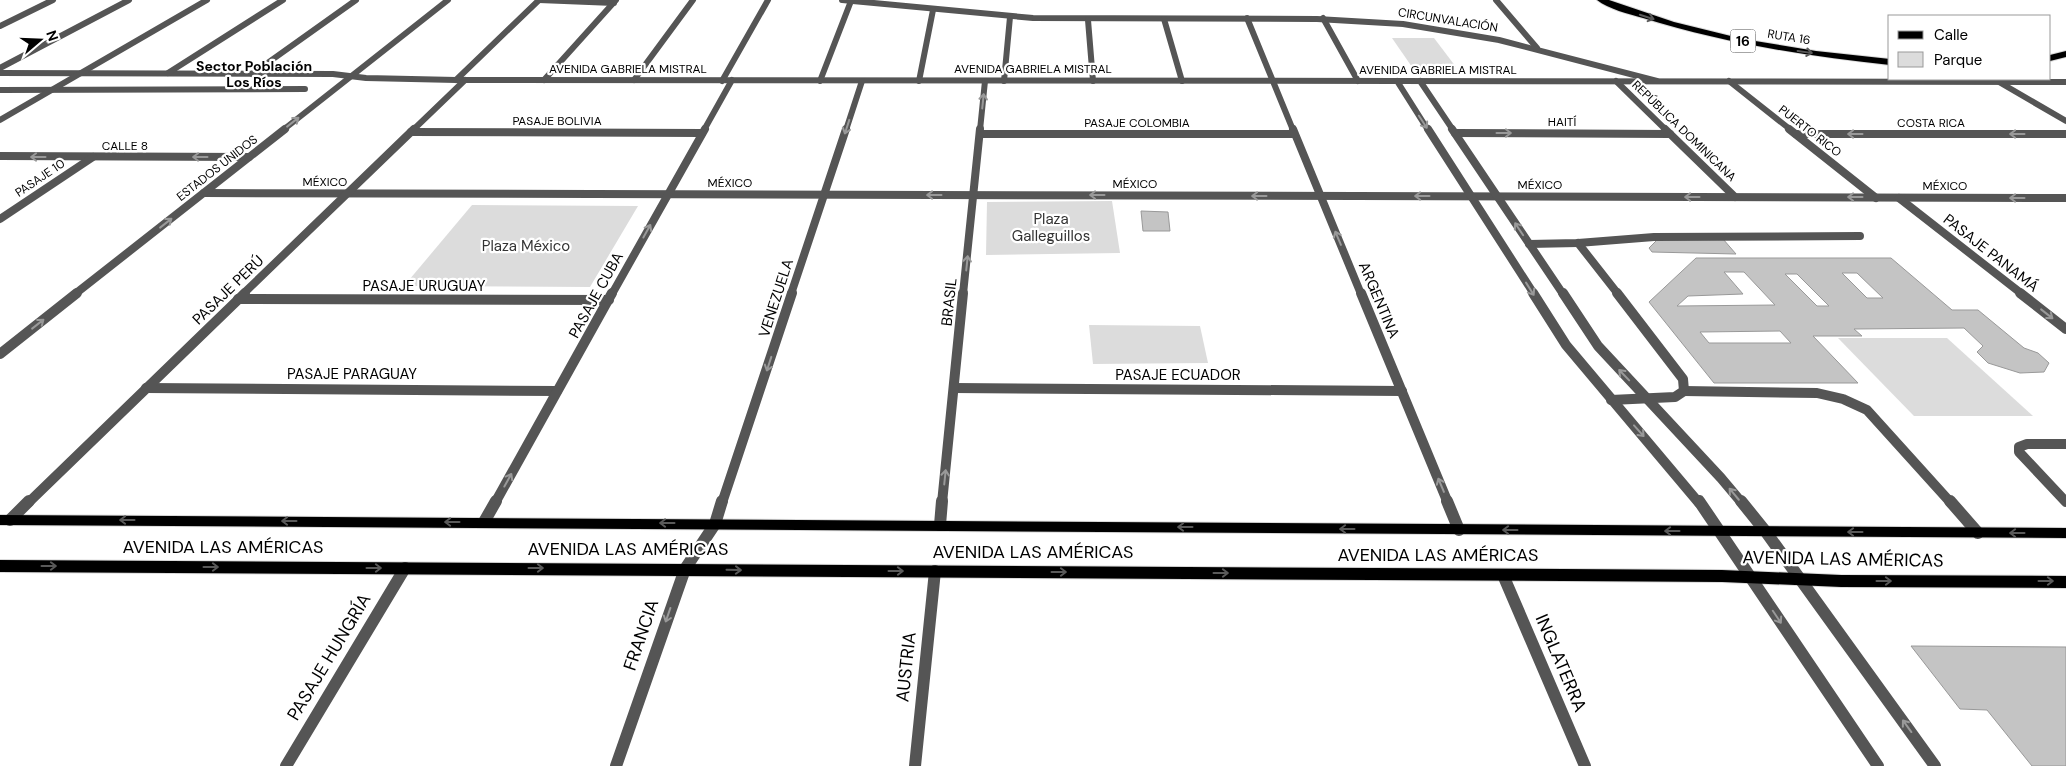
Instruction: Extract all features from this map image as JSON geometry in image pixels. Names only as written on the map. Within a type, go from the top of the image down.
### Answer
[{"type":"highway","name":"RUTA 16","points":[[1601,0],[1660,21],[1740,41],[1824,55],[1888,62]]},
{"type":"highway","points":[[2051,58],[2066,54]]},
{"type":"main road","name":"AVENIDA LAS AMÉRICAS","points":[[5,520],[2066,533]]},
{"type":"main road","name":"AVENIDA LAS AMÉRICAS","points":[[0,566],[1503,575],[1749,577],[1841,581],[2066,582]]},
{"type":"street","points":[[0,26],[53,0]]},
{"type":"street","points":[[0,68],[129,0]]},
{"type":"street","points":[[0,120],[207,0]]},
{"type":"street","points":[[167,74],[283,0]]},
{"type":"street","points":[[252,74],[356,0]]},
{"type":"street","name":"ESTADOS UNIDOS","points":[[0,354],[448,0]]},
{"type":"street","points":[[539,0],[615,1]]},
{"type":"street","name":"PASAJE PERÚ","points":[[5,520],[146,388],[411,132],[539,0]]},
{"type":"street","points":[[634,80],[693,0]]},
{"type":"street","name":"PASAJE CUBA","points":[[484,522],[702,133],[768,0]]},
{"type":"street","name":"CIRCUNVALACIÓN","points":[[842,0],[1010,17],[1088,20],[1323,18],[1377,21],[1433,27],[1537,48],[1656,81]]},
{"type":"street","points":[[1496,0],[1537,48]]},
{"type":"street","points":[[544,80],[615,1]]},
{"type":"street","points":[[820,80],[851,1]]},
{"type":"street","points":[[919,81],[933,10]]},
{"type":"street","points":[[1004,81],[1010,17]]},
{"type":"street","name":"ARGENTINA","points":[[1247,18],[1459,530]]},
{"type":"street","points":[[1323,18],[1358,81]]},
{"type":"street","points":[[1164,19],[1182,81]]},
{"type":"street","points":[[1088,20],[1093,81]]},
{"type":"street","name":"AVENIDA GABRIELA MISTRAL","points":[[0,74],[333,74],[352,77],[460,80],[2066,82]]},
{"type":"street","name":"VENEZUELA","points":[[715,524],[862,80]]},
{"type":"street","name":"BRASIL","points":[[940,525],[985,81]]},
{"type":"street","points":[[1397,81],[1566,345],[1610,400],[1684,483],[1721,532],[1749,577],[1878,766]]},
{"type":"street","points":[[1420,81],[1598,346],[1721,478],[1766,532],[1935,766]]},
{"type":"street","name":"REPÚBLICA DOMINICANA","points":[[1616,81],[1735,197]]},
{"type":"street","name":"PUERTO RICO","points":[[1729,81],[1876,198]]},
{"type":"street","points":[[1998,82],[2066,121]]},
{"type":"street","points":[[0,90],[305,90]]},
{"type":"street","name":"PASAJE BOLIVIA","points":[[411,132],[702,133]]},
{"type":"street","name":"HAITÍ","points":[[1455,133],[1670,134]]},
{"type":"street","name":"PASAJE COLOMBIA","points":[[980,134],[1294,134]]},
{"type":"street","name":"COSTA RICA","points":[[1796,134],[2066,134]]},
{"type":"street","name":"CALLE 8","points":[[0,156],[249,157]]},
{"type":"street","name":"PASAJE 10","points":[[0,219],[93,157]]},
{"type":"street","name":"MÉXICO","points":[[204,193],[2066,198]]},
{"type":"street","name":"PASAJE PANAMÁ","points":[[1899,198],[2066,329]]},
{"type":"street","points":[[2052,198],[2066,207]]},
{"type":"street","points":[[1529,244],[1626,241],[1654,237],[1860,236]]},
{"type":"street","points":[[1578,243],[1682,379],[1685,386],[1684,391]]},
{"type":"street","name":"PASAJE URUGUAY","points":[[238,299],[609,300]]},
{"type":"street","name":"PASAJE PARAGUAY","points":[[146,388],[557,391]]},
{"type":"street","name":"PASAJE ECUADOR","points":[[954,388],[1402,391]]},
{"type":"street","points":[[1610,400],[1675,397],[1684,391],[1817,393],[1837,396],[1868,410],[1978,533]]},
{"type":"street","points":[[2066,444],[2028,444],[2019,447],[2019,452],[2066,502]]},
{"type":"street","name":"FRANCIA","points":[[616,766],[685,569],[715,524]]},
{"type":"street","name":"PASAJE HUNGRÍA","points":[[286,766],[405,568]]},
{"type":"street","name":"AUSTRIA","points":[[915,766],[935,571]]},
{"type":"street","name":"INGLATERRA","points":[[1503,575],[1586,766]]},
{"type":"green space","points":[[1392,38],[1434,38],[1456,67],[1412,67]]},
{"type":"green space","name":"Plaza Galleguillos","points":[[1112,201],[1120,253],[986,255],[987,202]]},
{"type":"green space","name":"Plaza México","points":[[472,205],[638,206],[590,287],[404,286]]},
{"type":"green space","points":[[1089,325],[1200,326],[1208,363],[1093,364]]},
{"type":"green space","points":[[1838,338],[1947,338],[2033,416],[1914,416]]},
{"type":"building","points":[[1141,211],[1168,212],[1170,231],[1143,231]]},
{"type":"building","points":[[1659,238],[1723,239],[1736,254],[1652,252],[1649,248]]},
{"type":"building","points":[[1696,258],[1891,258],[1952,310],[1978,310],[2024,348],[2038,353],[2049,363],[2044,372],[2020,373],[1988,363],[1977,352],[1983,346],[1964,328],[1854,329],[1862,336],[1813,336],[1858,383],[1714,383],[1649,302]],"holes":[[[1724,272],[1744,272],[1775,305],[1677,306],[1688,296],[1743,294]],[[1842,273],[1857,273],[1883,298],[1867,298]],[[1785,274],[1797,274],[1829,306],[1817,306]],[[1780,331],[1791,343],[1709,343],[1700,332]]]},
{"type":"building","points":[[1911,646],[2066,647],[2066,766],[2032,766],[1987,710],[1960,709]]},
{"type":"district","name":"Sector Población Los Ríos","points":[[254,74]]}]
